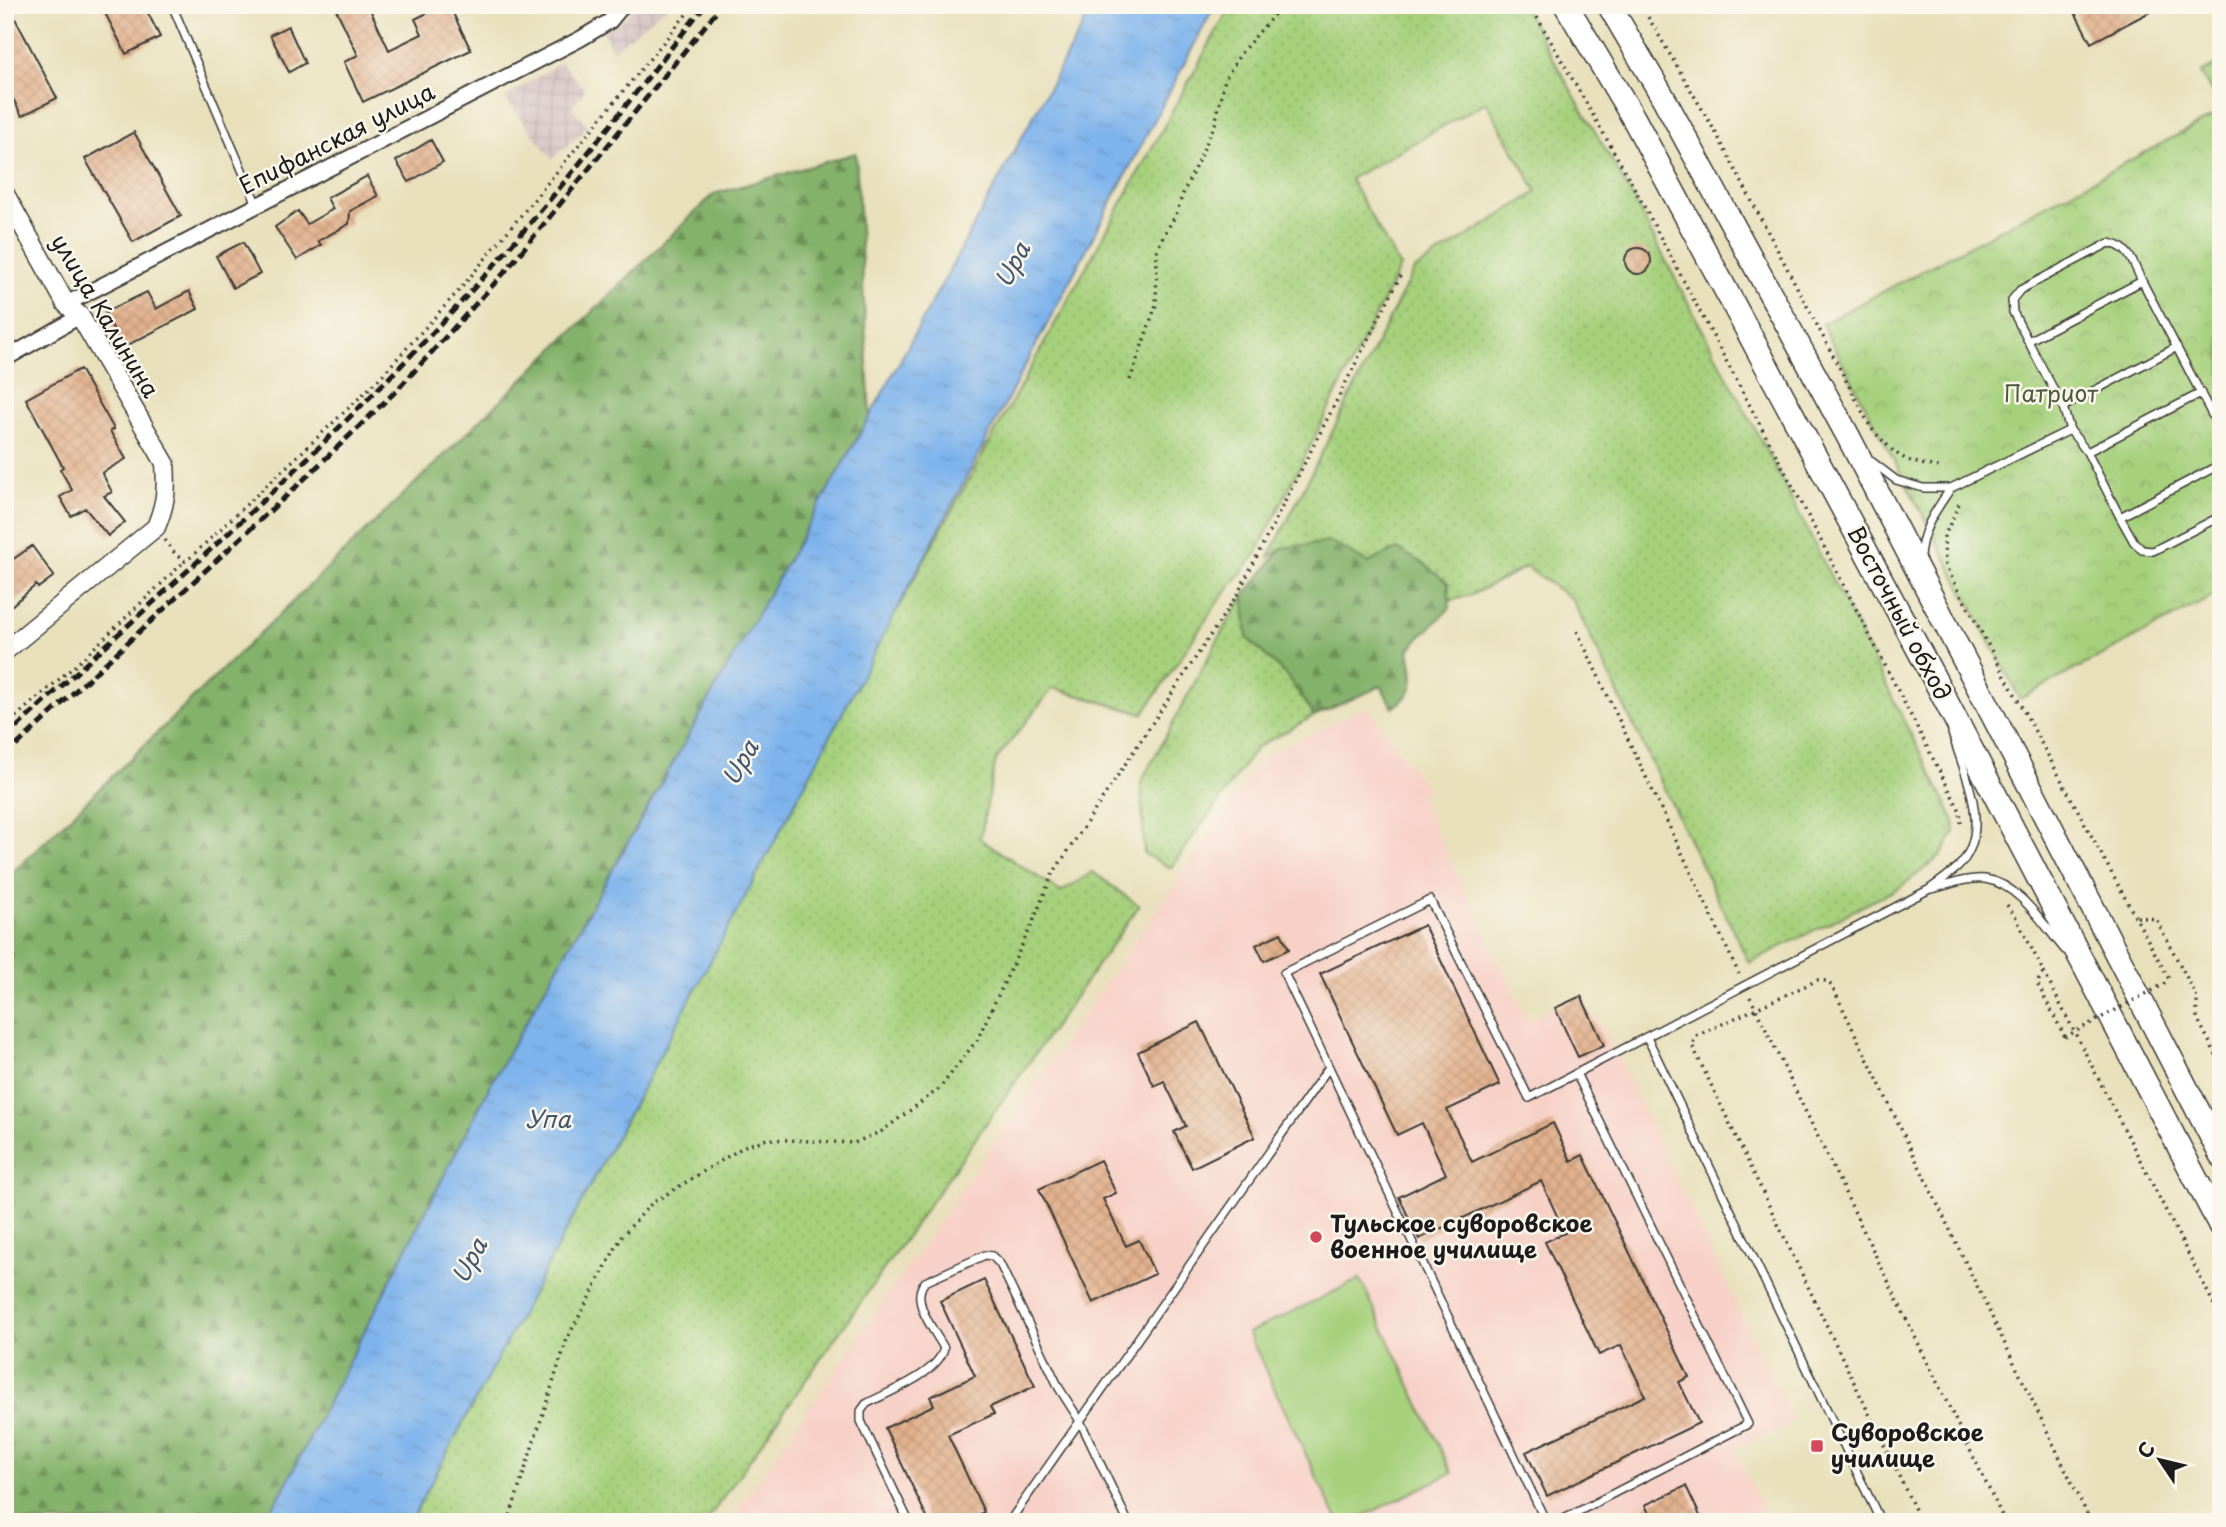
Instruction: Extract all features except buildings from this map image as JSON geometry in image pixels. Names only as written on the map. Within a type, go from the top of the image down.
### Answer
[{"type":"main road","name":"Восточный обход","points":[[1566,5],[1634,119],[1936,682],[2221,1227]]},
{"type":"main road","name":"Восточный обход","points":[[1609,5],[1663,97],[1848,436],[2221,1155]]},
{"type":"street","name":"Епифанская улица","points":[[66,304],[580,39],[610,21],[623,5]]},
{"type":"street","name":"улица Калинина","points":[[5,194],[66,304],[80,316],[165,463],[165,506],[156,527]]},
{"type":"street","points":[[5,359],[80,316]]},
{"type":"street","points":[[5,651],[156,527]]},
{"type":"lane","points":[[172,5],[257,205]]},
{"type":"lane","points":[[2221,432],[2127,252],[2120,245],[2109,243],[2020,290],[2012,300],[2013,312],[2063,407],[2070,430],[2087,452],[2134,542],[2142,550],[2152,551],[2221,516]]},
{"type":"lane","points":[[2028,341],[2142,281]]},
{"type":"lane","points":[[2063,407],[2177,347]]},
{"type":"lane","points":[[2087,452],[2201,393]]},
{"type":"lane","name":"Восточный обход","points":[[1848,436],[1876,467],[1896,480],[1923,488],[1951,488],[2070,430]]},
{"type":"lane","points":[[2120,517],[2221,464]]},
{"type":"lane","name":"Восточный обход","points":[[1920,573],[1920,543],[1951,488]]},
{"type":"lane","points":[[1546,1522],[1284,973],[1430,900],[1529,1098],[1928,890],[1958,866],[1970,851],[1976,832],[1975,807],[1936,682]]},
{"type":"lane","points":[[1928,890],[1965,880],[1985,879],[2000,884],[2015,893],[2028,906],[2094,984]]},
{"type":"lane","points":[[1647,1037],[1881,1522]]},
{"type":"lane","points":[[1009,1522],[1329,1067]]},
{"type":"lane","points":[[1558,1522],[1748,1424],[1576,1073]]},
{"type":"lane","points":[[909,1522],[861,1421],[861,1411],[866,1404],[932,1368],[942,1357],[944,1348],[919,1301],[919,1289],[925,1282],[985,1255],[992,1256],[1000,1264],[1059,1388],[1080,1421],[1128,1522]]},
{"type":"path","points":[[5,726],[77,664],[376,382],[462,287],[694,5]]},
{"type":"path","points":[[1130,380],[1156,305],[1157,251],[1177,215],[1182,196],[1215,124],[1225,79],[1241,53],[1273,16],[1279,5]]},
{"type":"path","points":[[1530,5],[1629,178],[1800,500],[1959,811],[1962,831]]},
{"type":"path","points":[[1641,5],[1716,133],[1871,428],[1895,454],[1919,464],[1939,467]]},
{"type":"path","points":[[508,1522],[567,1339],[622,1236],[652,1203],[745,1146],[767,1139],[854,1143],[882,1131],[939,1089],[977,1040],[1052,875],[1237,595],[1403,271]]},
{"type":"path","points":[[1959,504],[1944,537],[1945,565],[2170,981],[2065,1037],[2037,983],[2043,973]]},
{"type":"path","points":[[156,527],[176,555],[185,561]]},
{"type":"path","points":[[1577,631],[1756,1009],[2005,1522]]},
{"type":"path","points":[[2003,900],[2015,916],[2221,1318]]},
{"type":"path","points":[[2137,917],[2156,919],[2197,997],[2197,1018],[2221,1064]]},
{"type":"path","points":[[1921,1522],[1692,1045],[1696,1036],[1818,980],[1826,981],[1832,986],[2091,1522]]},
{"type":"shaded area","points":[[634,5],[669,5],[613,50],[602,31],[623,20]]},
{"type":"shaded area","points":[[561,62],[585,90],[571,107],[589,126],[552,159],[505,98]]},
{"type":"shaded area","name":"Тульское суворовское военное училище","points":[[1367,707],[1426,787],[1421,799],[1527,1020],[1582,996],[1616,1053],[1793,1421],[1734,1450],[1769,1522],[729,1522],[1263,757]]},
{"type":"green space","points":[[1231,5],[1522,5],[1623,180],[1773,463],[1954,819],[1955,832],[1941,856],[1899,888],[1749,963],[1572,599],[1526,567],[1471,595],[1450,601],[1448,582],[1368,563],[1331,542],[1285,548],[1269,557],[1414,270],[1537,192],[1486,102],[1350,179],[1400,267],[1256,554],[1215,606],[1143,714],[1053,688],[996,760],[980,839],[1061,892],[1093,872],[1139,906],[706,1522],[393,1522]]},
{"type":"green space","points":[[2221,62],[2221,110],[2201,73]]},
{"type":"green space","name":"Патриот","points":[[2221,112],[2221,592],[2020,699],[1822,324]]},
{"type":"green space","points":[[856,153],[870,416],[492,1082],[283,1490],[264,1522],[5,1522],[5,880],[714,194]]},
{"type":"green space","points":[[1331,542],[1368,563],[1397,549],[1424,564],[1448,583],[1450,608],[1409,650],[1412,683],[1407,696],[1393,708],[1381,686],[1314,716],[1287,676],[1247,638],[1244,596],[1282,548]]},
{"type":"green space","points":[[1244,596],[1247,638],[1287,676],[1314,716],[1257,747],[1171,868],[1144,854],[1141,782]]},
{"type":"green space","points":[[1360,1279],[1452,1473],[1351,1522],[1338,1522],[1248,1333]]},
{"type":"water","name":"Упа","points":[[1094,5],[1215,5],[784,824],[410,1522],[264,1522],[283,1490],[492,1082],[870,416]]},
{"type":"railway","points":[[5,738],[280,485],[438,327],[542,209],[705,5]]},
{"type":"railway","points":[[5,756],[397,390],[504,273],[722,5]]},
{"type":"place","name":"Тульское суворовское военное училище","points":[[1316,1237]]},
{"type":"place","name":"Суворовское училище","points":[[1817,1446]]},
{"type":"water label","name":"Upa","points":[[1013,265]]},
{"type":"water label","name":"Upa","points":[[741,763]]},
{"type":"water label","name":"Upa","points":[[470,1261]]}]
